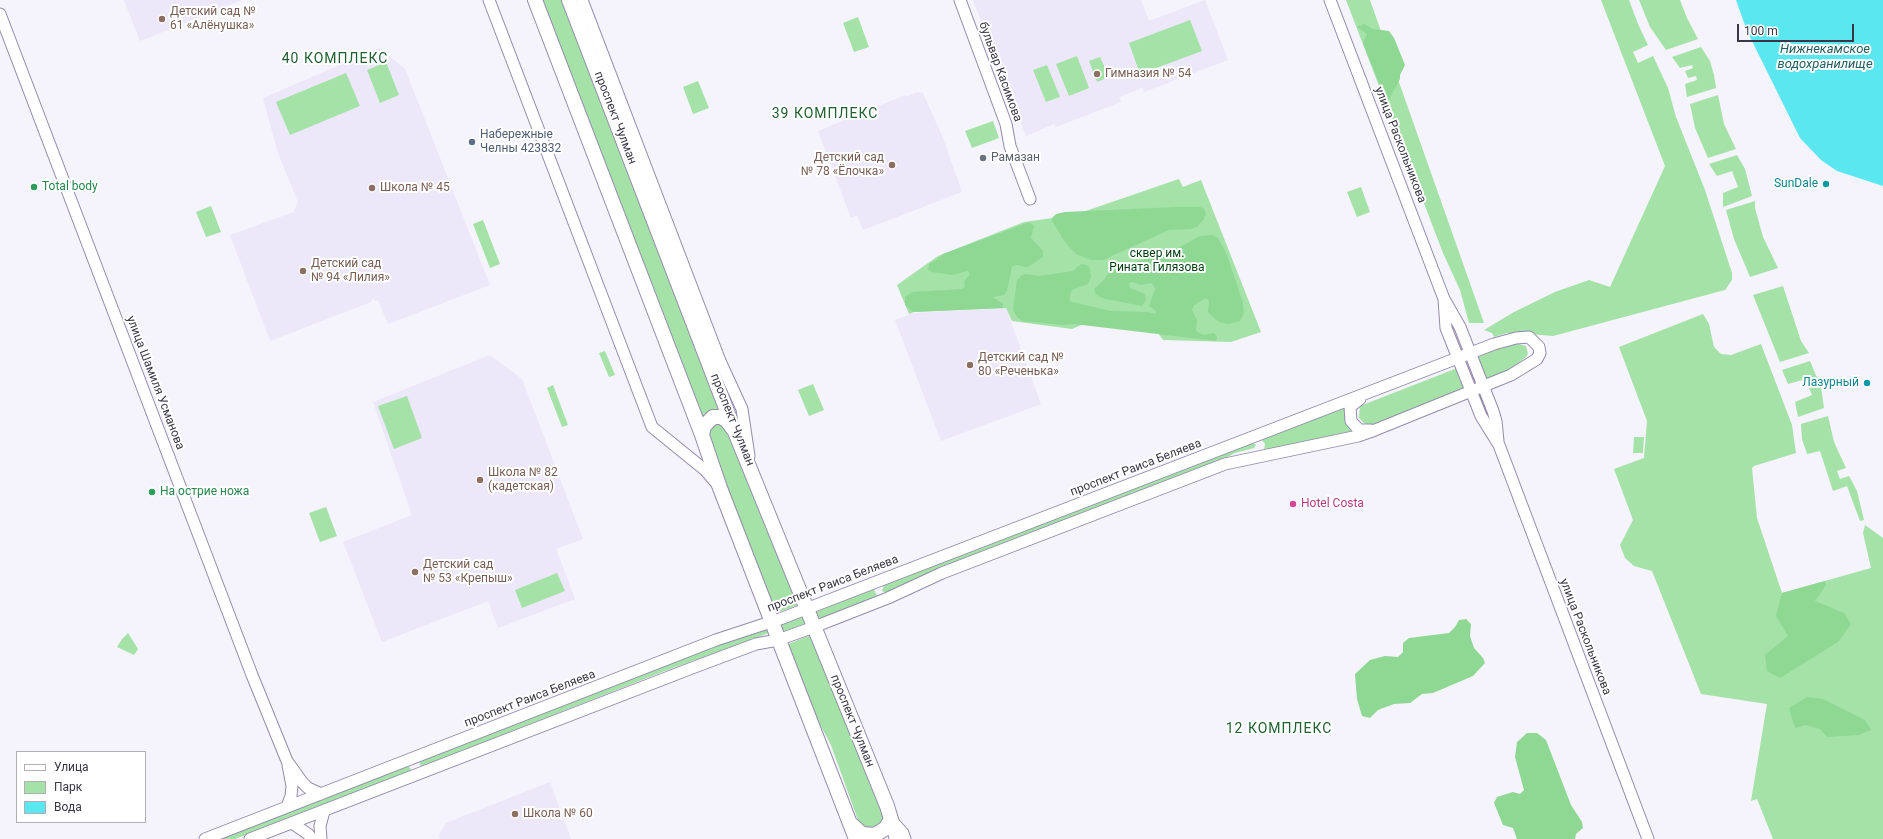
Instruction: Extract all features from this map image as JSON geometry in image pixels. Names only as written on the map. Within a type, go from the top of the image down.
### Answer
[{"type":"main road","points":[[535,0],[702,435],[720,488],[778,640],[856,839]]},
{"type":"main road","name":"проспект Чулман","points":[[569,0],[736,432],[891,819],[896,839]]},
{"type":"main road","points":[[702,435],[704,426],[713,417],[721,417],[727,421],[736,432]]},
{"type":"main road","points":[[851,823],[862,834],[875,836],[886,828],[891,819]]},
{"type":"street","points":[[489,0],[652,427],[705,470],[720,488]]},
{"type":"street","points":[[582,0],[720,362],[742,409],[750,467]]},
{"type":"street","name":"бульвар Касимова","points":[[960,0],[1006,124],[1010,146],[1030,199]]},
{"type":"street","name":"улица Раскольникова","points":[[1330,0],[1444,299],[1460,327],[1471,353],[1496,421],[1499,445]]},
{"type":"street","name":"улица Шамиля Усманова","points":[[0,14],[252,675],[287,761],[292,786],[291,796],[287,807]]},
{"type":"street","name":"улица Раскольникова","points":[[1444,299],[1446,328],[1481,416],[1499,445],[1648,839]]},
{"type":"street","name":"проспект Раиса Беляева","points":[[204,839],[215,837],[287,807],[716,640],[806,609],[883,578],[1363,396],[1471,353],[1504,341],[1526,337],[1539,346],[1540,353],[1536,359],[1528,365],[1511,376],[1483,388]]},
{"type":"street","points":[[250,839],[692,668],[756,644],[778,640],[814,627],[888,598],[942,573],[1225,464],[1358,436],[1483,388]]},
{"type":"street","points":[[1363,396],[1350,407],[1350,421],[1359,430],[1375,430]]},
{"type":"street","points":[[1252,438],[1257,440],[1261,446],[1261,450],[1255,457]]},
{"type":"street","points":[[883,578],[879,584],[879,592],[888,598]]},
{"type":"street","name":"улица Шамиля Усманова","points":[[287,761],[305,785],[321,794]]},
{"type":"street","points":[[406,761],[414,763],[417,766],[416,772],[410,777]]},
{"type":"street","points":[[322,839],[320,826],[324,811]]},
{"type":"street","points":[[891,819],[903,833],[905,839]]},
{"type":"street","points":[[292,823],[308,834],[312,839]]},
{"type":"shaded area","name":"Детский сад № 61 «Алёнушка»","points":[[124,0],[242,0],[140,41]]},
{"type":"shaded area","name":"Гимназия № 54","points":[[973,0],[1141,0],[1149,21],[1205,0],[1228,60],[1144,92],[1142,88],[1119,97],[1121,102],[1056,127],[1054,124],[1026,136]]},
{"type":"shaded area","name":"Школа № 45","points":[[380,48],[405,69],[490,285],[388,324],[378,300],[375,301],[373,298],[371,302],[270,341],[230,235],[294,212],[298,202],[278,153],[263,98]]},
{"type":"shaded area","name":"Детский сад № 78 «Ёлочка»","points":[[917,92],[923,93],[943,138],[962,192],[863,230],[857,215],[851,218],[818,131],[905,95],[906,97]]},
{"type":"shaded area","name":"Детский сад № 80 «Реченька»","points":[[1006,308],[1041,404],[941,441],[895,320],[914,313]]},
{"type":"shaded area","name":"Школа № 82 (кадетская)","points":[[490,355],[522,379],[583,539],[556,549],[575,599],[498,628],[488,601],[382,642],[343,542],[412,515],[373,402]]},
{"type":"shaded area","name":"Школа № 60","points":[[550,782],[571,839],[440,839],[439,835],[446,823]]},
{"type":"green space","points":[[540,0],[565,0],[723,412],[718,410],[713,411],[701,422]]},
{"type":"green space","points":[[1346,0],[1370,0],[1484,323],[1469,323],[1460,290],[1443,253]]},
{"type":"green space","points":[[1601,0],[1629,0],[1648,45],[1633,52],[1638,63],[1653,56],[1668,88],[1676,117],[1705,190],[1732,273],[1732,280],[1725,290],[1553,336],[1507,333],[1494,337],[1492,333],[1484,330],[1514,312],[1555,292],[1589,280],[1610,287],[1665,166]]},
{"type":"green space","points":[[1639,0],[1680,0],[1698,39],[1666,50],[1650,27]]},
{"type":"green space","points":[[858,17],[869,47],[854,52],[843,23]]},
{"type":"green space","points":[[1190,20],[1202,51],[1140,74],[1129,43]]},
{"type":"green space","points":[[1364,24],[1373,29],[1389,31],[1394,38],[1405,65],[1400,75],[1400,79],[1388,101],[1385,98],[1363,43],[1367,34],[1357,27]]},
{"type":"green space","points":[[1701,47],[1710,61],[1716,88],[1687,97],[1685,84],[1697,80],[1696,76],[1688,78],[1685,71],[1693,68],[1692,65],[1680,68],[1672,57]]},
{"type":"green space","points":[[1077,56],[1089,88],[1069,96],[1056,64]]},
{"type":"green space","points":[[1100,57],[1109,77],[1097,82],[1089,61]]},
{"type":"green space","points":[[386,62],[399,95],[380,103],[367,70]]},
{"type":"green space","points":[[1047,65],[1060,97],[1046,102],[1033,70]]},
{"type":"green space","points":[[346,73],[360,106],[290,135],[276,102]]},
{"type":"green space","points":[[698,81],[709,108],[693,114],[683,87]]},
{"type":"green space","points":[[1718,95],[1724,124],[1736,149],[1708,158],[1695,128],[1690,104]]},
{"type":"green space","points":[[993,121],[999,138],[972,148],[965,131]]},
{"type":"green space","points":[[1737,155],[1745,169],[1752,196],[1723,207],[1723,193],[1738,187],[1732,171],[1717,176],[1709,164]]},
{"type":"green space","name":"сквер им. Рината Гилязова","points":[[1179,179],[1183,187],[1201,180],[1261,332],[1231,342],[1163,340],[1158,333],[1086,323],[1072,329],[1012,321],[1006,308],[914,312],[909,314],[897,285],[938,256],[1024,222],[1074,215]]},
{"type":"green space","points":[[1361,187],[1370,212],[1357,217],[1347,192]]},
{"type":"green space","points":[[1755,201],[1755,208],[1763,237],[1778,268],[1750,277],[1734,239],[1726,210]]},
{"type":"green space","points":[[211,206],[221,232],[206,237],[196,212]]},
{"type":"green space","points":[[1200,207],[1204,209],[1206,213],[1204,219],[1198,226],[1191,229],[1169,230],[1103,260],[1091,260],[1076,254],[1065,242],[1052,221],[1052,218],[1056,214],[1065,212]]},
{"type":"green space","points":[[483,220],[500,264],[490,268],[473,224]]},
{"type":"green space","points":[[1027,223],[1031,223],[1034,226],[1031,238],[1043,251],[1043,257],[1027,267],[1017,265],[1012,267],[1007,291],[1004,295],[993,297],[1003,304],[1003,308],[913,312],[905,305],[905,297],[912,292],[962,289],[965,287],[964,281],[970,274],[968,271],[952,275],[932,272],[928,269],[929,264],[943,254]]},
{"type":"green space","points":[[1213,235],[1218,238],[1227,255],[1243,303],[1244,314],[1240,321],[1228,324],[1219,322],[1208,312],[1209,301],[1206,298],[1194,305],[1192,310],[1197,320],[1196,330],[1204,335],[1214,333],[1217,337],[1216,341],[1074,324],[1063,325],[1022,321],[1017,317],[1013,310],[1017,280],[1022,275],[1026,274],[1039,276],[1073,271],[1081,264],[1087,265],[1090,269],[1091,277],[1088,284],[1072,290],[1070,301],[1111,311],[1148,312],[1156,314],[1155,310],[1149,306],[1155,289],[1151,283],[1142,285],[1132,282],[1129,283],[1130,288],[1145,294],[1146,300],[1142,306],[1105,299],[1096,295],[1094,289],[1104,280],[1113,266],[1140,261],[1154,254],[1173,251],[1200,236]]},
{"type":"green space","points":[[1783,286],[1801,341],[1809,353],[1780,362],[1753,295]]},
{"type":"green space","points":[[1703,314],[1709,324],[1714,347],[1721,354],[1731,355],[1761,344],[1792,425],[1796,453],[1754,466],[1752,468],[1757,518],[1782,593],[1871,568],[1863,533],[1865,525],[1883,538],[1883,839],[1773,839],[1757,799],[1751,801],[1767,704],[1701,694],[1652,571],[1634,566],[1625,558],[1620,545],[1633,520],[1614,469],[1644,458],[1647,421],[1619,347]]},
{"type":"green space","points":[[1515,343],[1526,346],[1528,354],[1526,357],[1508,371],[1484,380],[1474,355]]},
{"type":"green space","points":[[605,351],[615,375],[609,377],[599,353]]},
{"type":"green space","points":[[1810,361],[1821,387],[1824,408],[1798,417],[1795,402],[1812,395],[1806,379],[1788,384],[1782,370]]},
{"type":"green space","points":[[1460,367],[1467,388],[1371,425],[1365,424],[1359,418],[1360,406]]},
{"type":"green space","points":[[813,384],[824,410],[809,416],[798,390]]},
{"type":"green space","points":[[553,385],[568,425],[562,427],[547,388]]},
{"type":"green space","points":[[407,396],[422,438],[394,449],[378,406]]},
{"type":"green space","points":[[1348,406],[1356,433],[1264,450],[1265,444],[1261,439]]},
{"type":"green space","points":[[1828,416],[1834,442],[1846,468],[1837,471],[1840,479],[1849,476],[1857,491],[1864,520],[1860,521],[1847,486],[1833,491],[1820,451],[1807,454],[1802,439],[1801,424]]},
{"type":"green space","points":[[717,421],[725,428],[798,605],[776,613],[707,435],[709,427]]},
{"type":"green space","points":[[1634,437],[1644,437],[1643,453],[1633,453]]},
{"type":"green space","points":[[1252,442],[1256,445],[1254,448],[1235,453],[1210,466],[886,593],[882,591],[884,585]]},
{"type":"green space","points":[[326,507],[337,536],[320,542],[309,513]]},
{"type":"green space","points":[[557,573],[565,591],[522,608],[515,590]]},
{"type":"green space","points":[[1825,581],[1826,585],[1815,601],[1844,613],[1851,624],[1838,642],[1780,678],[1767,671],[1765,655],[1788,636],[1776,616],[1782,593]]},
{"type":"green space","points":[[874,589],[877,596],[819,619],[816,612]]},
{"type":"green space","points":[[803,617],[806,623],[782,632],[779,625]]},
{"type":"green space","points":[[1466,619],[1471,624],[1470,636],[1474,648],[1483,658],[1485,663],[1473,676],[1433,693],[1422,694],[1410,703],[1394,704],[1378,710],[1370,718],[1362,716],[1357,699],[1355,674],[1370,660],[1385,656],[1398,657],[1403,652],[1403,643],[1409,638],[1449,633],[1459,620]]},
{"type":"green space","points":[[767,627],[769,633],[662,672],[421,767],[419,760]]},
{"type":"green space","points":[[128,633],[138,649],[134,655],[117,647]]},
{"type":"green space","points":[[811,635],[882,812],[883,819],[878,828],[866,830],[859,823],[831,745],[816,717],[786,645]]},
{"type":"green space","points":[[1807,697],[1823,699],[1865,720],[1871,730],[1859,735],[1827,737],[1820,729],[1806,725],[1795,728],[1789,708]]},
{"type":"green space","points":[[1527,733],[1537,733],[1546,740],[1571,805],[1582,822],[1583,828],[1576,834],[1575,839],[1517,839],[1513,828],[1503,825],[1494,803],[1497,797],[1513,792],[1520,794],[1524,790],[1515,757],[1517,742]]},
{"type":"green space","points":[[408,766],[411,769],[410,772],[235,839],[216,839]]},
{"type":"water","name":"Нижнекамское водохранилище","points":[[1736,0],[1883,0],[1883,186],[1837,171],[1821,160],[1800,138],[1747,31]]},
{"type":"place","name":"Детский сад № 61 «Алёнушка»","points":[[162,19]]},
{"type":"place","name":"Гимназия № 54","points":[[1097,74]]},
{"type":"place","name":"Набережные Челны 423832","points":[[472,142]]},
{"type":"place","name":"Рамазан","points":[[983,158]]},
{"type":"place","name":"Детский сад № 78 «Ёлочка»","points":[[892,165]]},
{"type":"place","name":"SunDale","points":[[1826,184]]},
{"type":"place","name":"Total body","points":[[34,187]]},
{"type":"place","name":"Школа № 45","points":[[372,188]]},
{"type":"place","name":"Детский сад № 94 «Лилия»","points":[[303,271]]},
{"type":"place","name":"Детский сад № 80 «Реченька»","points":[[970,365]]},
{"type":"place","name":"Лазурный","points":[[1867,383]]},
{"type":"place","name":"Школа № 82 (кадетская)","points":[[480,480]]},
{"type":"place","name":"На острие ножа","points":[[152,492]]},
{"type":"place","name":"Hotel Costa","points":[[1293,504]]},
{"type":"place","name":"Детский сад № 53 «Крепыш»","points":[[415,572]]},
{"type":"place","name":"Школа № 60","points":[[515,814]]},
{"type":"district","name":"40 КОМПЛЕКС","points":[[335,59]]},
{"type":"district","name":"39 КОМПЛЕКС","points":[[825,114]]},
{"type":"district","name":"12 КОМПЛЕКС","points":[[1279,729]]}]
